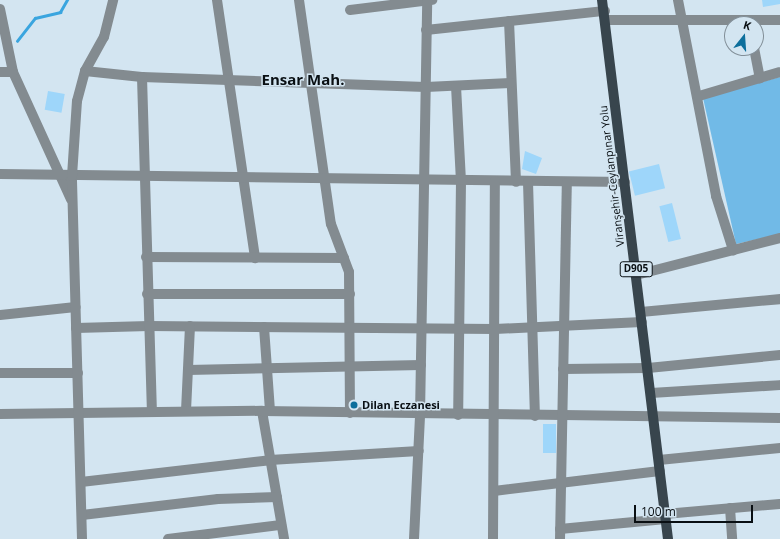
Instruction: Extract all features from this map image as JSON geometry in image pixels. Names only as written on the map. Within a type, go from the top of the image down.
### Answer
[{"type":"main road","name":"Viranşehir-Ceylanpınar Yolu","points":[[602,0],[668,539]]},
{"type":"street","points":[[82,539],[72,176],[77,101],[85,71],[104,37],[113,0]]},
{"type":"street","points":[[217,0],[255,258]]},
{"type":"street","points":[[298,0],[312,83],[331,224],[349,272],[350,413]]},
{"type":"street","points":[[350,10],[429,0],[426,30],[419,451],[414,539]]},
{"type":"street","points":[[678,0],[681,20],[699,96],[716,196],[733,250]]},
{"type":"street","points":[[0,9],[13,72],[73,202]]},
{"type":"street","points":[[426,30],[509,21],[605,15],[724,21]]},
{"type":"street","points":[[764,21],[780,20]]},
{"type":"street","points":[[509,21],[516,182]]},
{"type":"street","points":[[756,56],[760,78]]},
{"type":"street","points":[[85,71],[142,77],[426,87],[511,83]]},
{"type":"street","points":[[0,72],[13,72]]},
{"type":"street","points":[[699,96],[780,72]]},
{"type":"street","points":[[142,77],[143,177],[152,411]]},
{"type":"street","points":[[456,86],[461,181],[458,416]]},
{"type":"street","points":[[0,174],[59,172],[72,176],[566,183],[625,182]]},
{"type":"street","points":[[493,539],[496,416],[495,182]]},
{"type":"street","points":[[528,182],[530,328],[535,416]]},
{"type":"street","points":[[566,183],[560,534],[666,516],[730,508],[780,504]]},
{"type":"street","points":[[636,275],[780,238]]},
{"type":"street","points":[[146,257],[344,258]]},
{"type":"street","points":[[148,294],[350,294]]},
{"type":"street","points":[[76,328],[149,326],[350,326],[459,329],[530,328],[564,326],[642,317],[780,299]]},
{"type":"street","points":[[0,315],[76,307]]},
{"type":"street","points":[[186,411],[190,326]]},
{"type":"street","points":[[264,327],[267,368],[266,411],[270,460],[284,539]]},
{"type":"street","points":[[563,368],[648,368],[780,355]]},
{"type":"street","points":[[188,370],[421,365]]},
{"type":"street","points":[[0,373],[78,373]]},
{"type":"street","points":[[651,393],[780,385]]},
{"type":"street","points":[[0,414],[79,411],[266,411],[458,416],[780,418]]},
{"type":"street","points":[[659,460],[780,448]]},
{"type":"street","points":[[81,482],[270,460],[419,451]]},
{"type":"street","points":[[494,491],[660,471]]},
{"type":"street","points":[[82,516],[218,499],[277,497]]},
{"type":"street","points":[[730,508],[732,539]]},
{"type":"street","points":[[168,539],[281,525]]},
{"type":"shaded area","points":[[780,77],[780,234],[736,244],[703,98]]},
{"type":"building","points":[[762,0],[780,0],[780,4],[763,7]]},
{"type":"building","points":[[48,91],[65,94],[61,113],[45,110]]},
{"type":"building","points":[[525,151],[542,158],[536,174],[522,169]]},
{"type":"building","points":[[659,164],[665,188],[635,196],[629,171]]},
{"type":"building","points":[[672,203],[681,239],[668,242],[659,206]]},
{"type":"building","points":[[543,424],[556,424],[556,453],[543,453]]},
{"type":"waterway","points":[[17,41],[35,18],[60,12],[67,0]]},
{"type":"place","name":"Dilan Eczanesi","points":[[354,405]]},
{"type":"district","name":"Ensar Mah.","points":[[303,80]]}]
